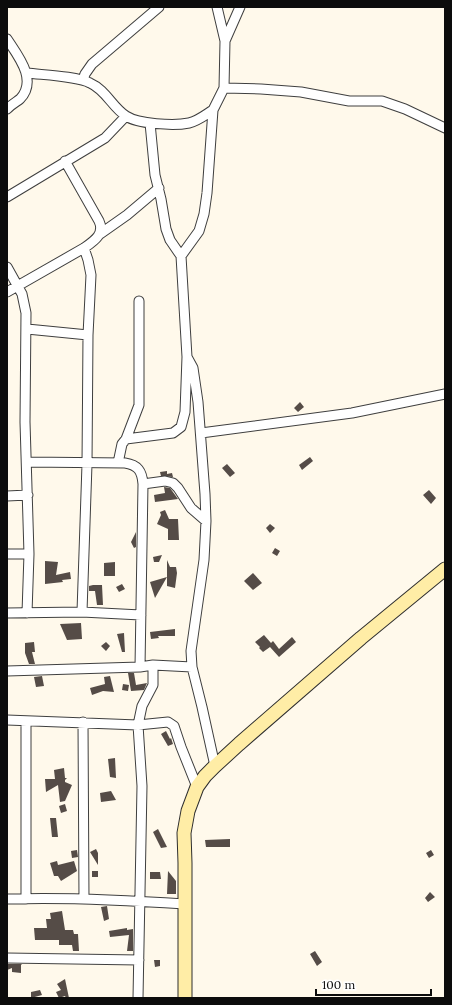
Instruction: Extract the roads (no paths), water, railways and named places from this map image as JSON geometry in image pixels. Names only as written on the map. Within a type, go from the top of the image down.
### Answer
[{"type":"main road","points":[[185,998],[184,827],[189,806],[197,787],[214,766],[361,638],[445,569]]},
{"type":"street","points":[[84,80],[85,74],[92,64],[159,7]]},
{"type":"street","points":[[181,256],[199,230],[204,214],[213,110],[224,88],[225,41],[218,7]]},
{"type":"street","points":[[225,41],[240,7]]},
{"type":"street","points":[[7,39],[27,73],[27,84],[23,95],[7,109]]},
{"type":"street","points":[[27,73],[84,80],[102,90],[115,106],[126,116],[150,123],[189,123],[199,119],[213,110]]},
{"type":"street","points":[[224,88],[301,92],[349,101],[382,101],[410,111],[445,128]]},
{"type":"street","points":[[7,197],[105,138],[126,116]]},
{"type":"street","points":[[126,438],[170,434],[176,432],[181,427],[185,412],[187,357],[181,256],[170,240],[168,234],[155,175],[150,123]]},
{"type":"street","points":[[65,161],[100,221],[100,234]]},
{"type":"street","points":[[7,292],[84,248],[159,188]]},
{"type":"street","points":[[82,612],[87,464],[88,334],[91,276],[84,248]]},
{"type":"street","points":[[7,267],[18,286],[25,306],[27,329],[25,385],[28,496],[27,613]]},
{"type":"street","points":[[118,463],[122,444],[126,438],[139,405],[139,301]]},
{"type":"street","points":[[27,329],[88,334]]},
{"type":"street","points":[[187,357],[193,368],[195,381],[201,433],[206,521],[204,560],[191,651],[192,667],[214,766]]},
{"type":"street","points":[[201,433],[352,413],[445,394]]},
{"type":"street","points":[[27,462],[131,464],[138,468],[141,472],[143,484],[140,667]]},
{"type":"street","points":[[143,484],[165,481],[173,483],[177,486],[191,508],[206,521]]},
{"type":"street","points":[[7,496],[28,496]]},
{"type":"street","points":[[7,554],[28,554]]},
{"type":"street","points":[[7,613],[82,612],[140,615]]},
{"type":"street","points":[[7,671],[140,667],[153,665],[192,667]]},
{"type":"street","points":[[138,998],[142,786],[138,725],[142,706],[150,694],[153,685],[153,665]]},
{"type":"street","points":[[7,720],[26,722],[83,722],[138,725],[168,722],[174,726],[197,787]]},
{"type":"street","points":[[26,722],[26,899]]},
{"type":"street","points":[[83,722],[84,899]]},
{"type":"street","points":[[7,899],[84,899],[185,904]]},
{"type":"street","points":[[7,958],[139,960]]}]
